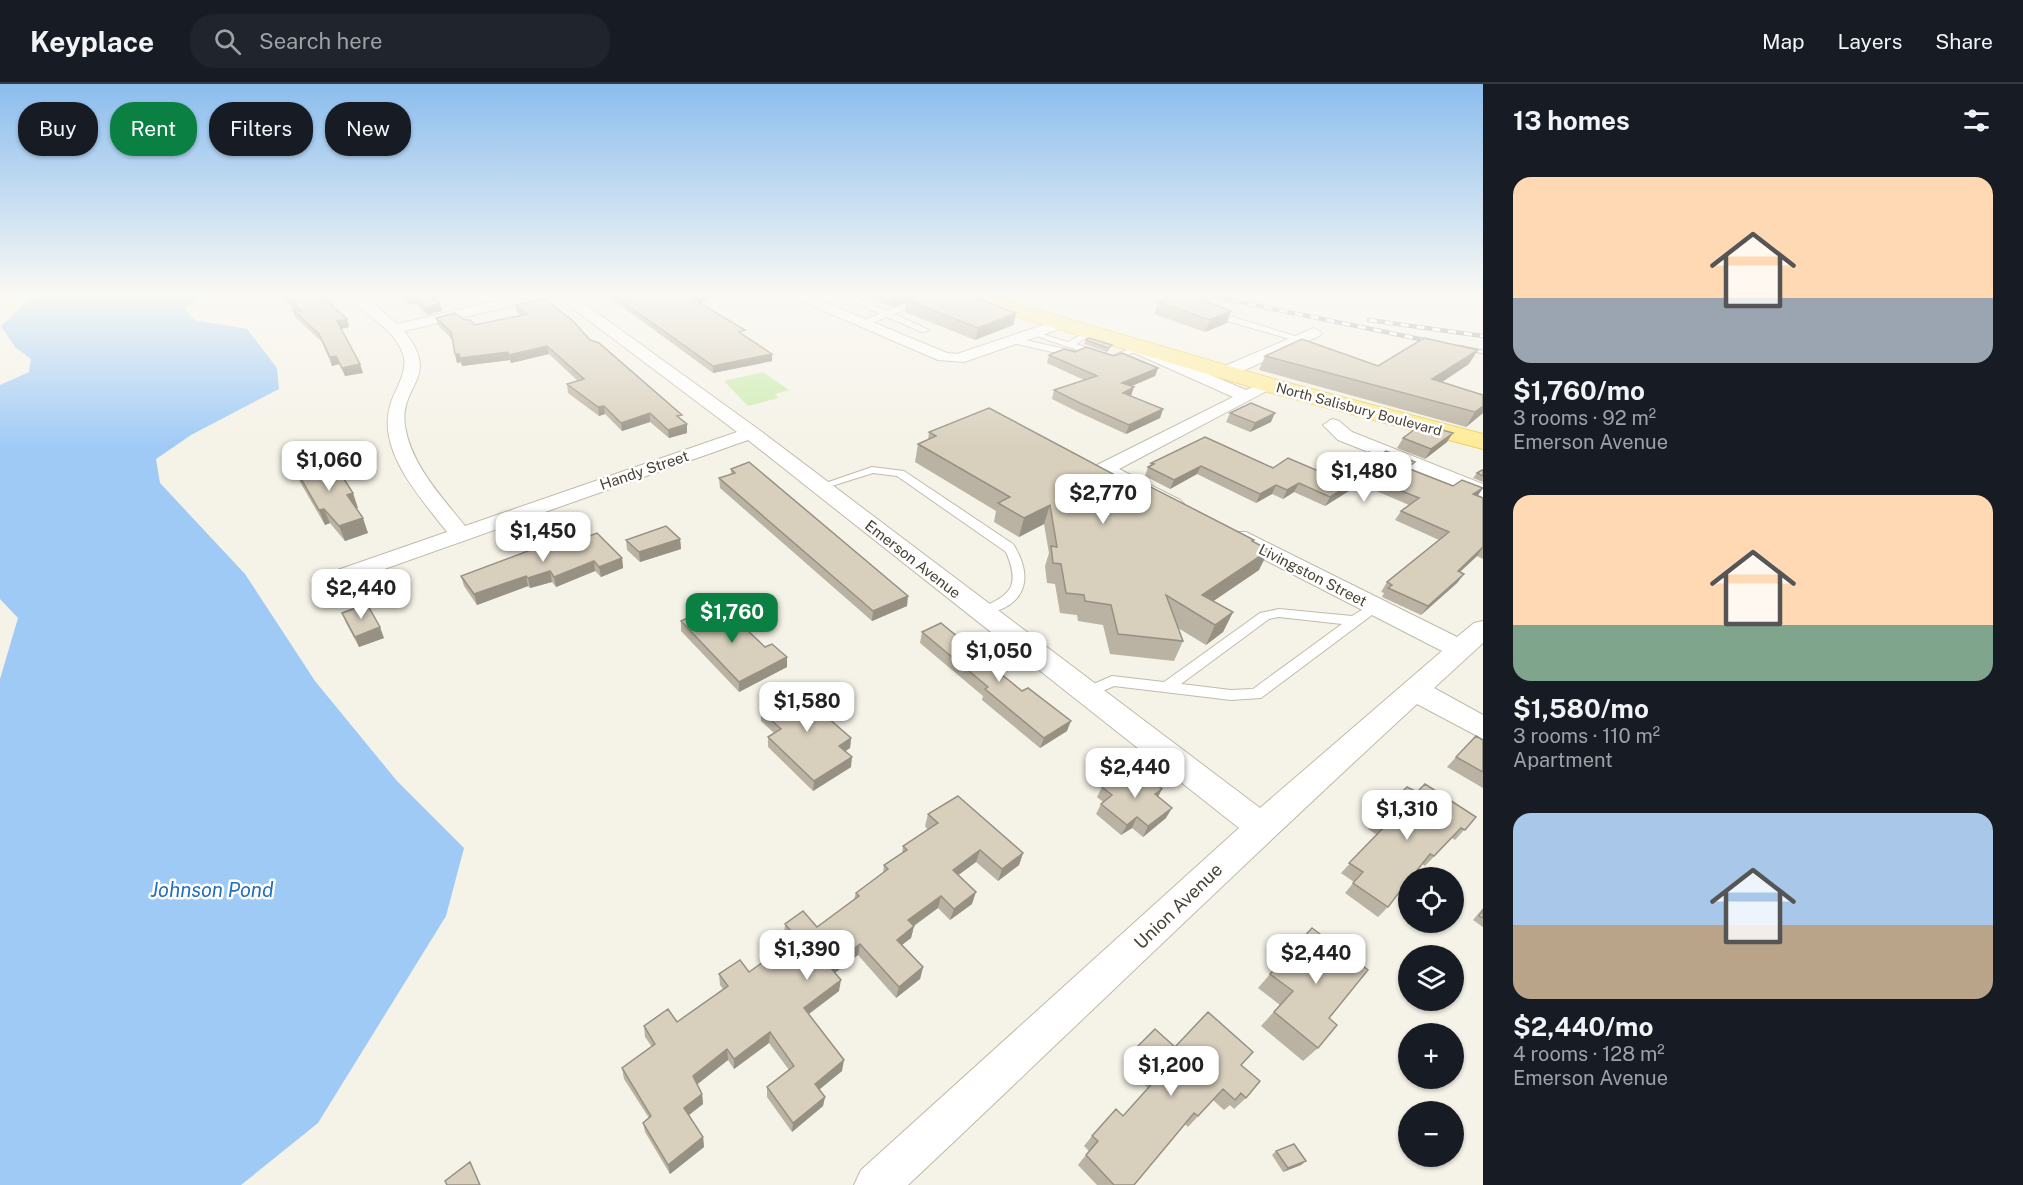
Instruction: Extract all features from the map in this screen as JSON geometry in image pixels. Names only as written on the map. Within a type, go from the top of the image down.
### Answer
[{"type":"main road","name":"North Salisbury Boulevard","points":[[1117,345],[1226,372],[1483,442]]},
{"type":"street","points":[[405,345],[414,360],[410,377],[403,391],[395,425],[406,462],[460,534]]},
{"type":"street","name":"Emerson Avenue","points":[[631,345],[751,434],[1261,827]]},
{"type":"street","points":[[912,345],[927,352],[958,358],[995,345]]},
{"type":"street","points":[[1226,372],[1286,345]]},
{"type":"street","points":[[1126,347],[1246,396]]},
{"type":"street","points":[[1197,516],[1104,469],[1269,385]]},
{"type":"street","points":[[1332,425],[1345,436],[1483,491]]},
{"type":"street","name":"Handy Street","points":[[334,579],[751,434]]},
{"type":"street","name":"Livingston Street","points":[[1217,526],[1375,606],[1472,640]]},
{"type":"street","name":"Union Avenue","points":[[876,1185],[1122,960],[1261,827],[1472,640]]},
{"type":"street","points":[[1414,690],[1483,728]]},
{"type":"lane","points":[[1033,345],[1072,355],[1081,345]]},
{"type":"lane","points":[[819,487],[872,470],[900,473],[1000,540],[1009,547],[1017,562],[1016,590],[1005,603],[982,612]]},
{"type":"lane","points":[[1087,693],[1112,681],[1239,696],[1256,694],[1375,606]]},
{"type":"lane","points":[[1167,687],[1265,616],[1279,613],[1355,621]]},
{"type":"green space","points":[[763,372],[789,390],[775,394],[778,398],[748,406],[724,381]]},
{"type":"water","name":"Johnson Pond","points":[[14,345],[260,345],[277,368],[279,389],[191,435],[156,459],[160,483],[245,574],[315,681],[397,781],[464,848],[446,916],[318,1123],[241,1185],[0,1185],[0,679],[18,618],[0,599],[0,385],[29,372],[31,359]]},
{"type":"building","points":[[324,345],[350,345],[360,364],[342,368],[336,356],[330,357]]},
{"type":"building","points":[[453,345],[602,345],[682,415],[677,416],[687,424],[668,430],[650,413],[621,423],[604,406],[598,407],[567,384],[584,379],[547,346],[509,355],[508,352],[460,358],[459,354],[455,354]]},
{"type":"building","points":[[684,345],[759,345],[772,354],[713,366]]},
{"type":"building","points":[[1288,345],[1320,345],[1378,366],[1412,345],[1457,345],[1478,350],[1432,379],[1483,395],[1483,406],[1475,412],[1265,356]]},
{"type":"building","points":[[1086,347],[1114,356],[1122,353],[1158,368],[1122,383],[1134,387],[1123,393],[1163,409],[1129,425],[1054,390],[1097,376],[1049,355],[1064,349],[1075,352]]},
{"type":"building","points":[[1251,403],[1275,413],[1255,423],[1230,413]]},
{"type":"building","points":[[989,408],[1141,489],[1147,485],[1269,550],[1202,595],[1233,612],[1215,625],[1166,595],[1183,641],[1118,634],[1111,605],[1085,601],[1084,595],[1066,593],[1061,564],[1053,563],[1051,546],[1057,547],[1050,505],[1024,518],[998,503],[1010,497],[918,444],[936,436],[929,432]]},
{"type":"building","points":[[1422,424],[1453,433],[1431,449],[1403,438]]},
{"type":"building","points":[[1205,437],[1273,468],[1288,458],[1323,473],[1352,456],[1356,458],[1369,452],[1379,456],[1386,451],[1415,462],[1407,468],[1453,486],[1462,480],[1483,488],[1473,494],[1483,498],[1483,547],[1458,571],[1464,574],[1428,606],[1388,588],[1392,585],[1387,582],[1449,532],[1401,511],[1419,498],[1365,476],[1330,497],[1299,483],[1287,490],[1276,485],[1260,494],[1201,466],[1174,480],[1148,467],[1154,464],[1151,463]]},
{"type":"building","points":[[320,461],[325,468],[335,465],[353,493],[347,495],[363,518],[339,526],[324,509],[319,510],[295,468]]},
{"type":"building","points":[[749,462],[908,596],[873,611],[719,478],[735,473],[731,469]]},
{"type":"building","points":[[666,526],[680,539],[639,552],[626,540]]},
{"type":"building","points":[[597,533],[622,558],[599,567],[594,561],[554,577],[550,571],[528,578],[526,576],[474,594],[461,576],[536,548],[545,546],[549,551]]},
{"type":"building","points":[[367,604],[380,627],[355,637],[342,613]]},
{"type":"building","points":[[713,606],[723,616],[729,613],[765,647],[772,644],[787,657],[739,682],[681,621]]},
{"type":"building","points":[[941,623],[958,637],[962,635],[995,663],[990,665],[1022,691],[1028,688],[1071,721],[1044,738],[922,632]]},
{"type":"building","points":[[808,684],[824,697],[812,704],[851,738],[839,746],[852,757],[814,781],[768,737],[781,729],[761,711]]},
{"type":"building","points":[[1476,736],[1483,740],[1483,772],[1456,757]]},
{"type":"building","points":[[1126,770],[1143,782],[1148,778],[1162,789],[1155,794],[1172,808],[1148,826],[1137,817],[1127,825],[1101,804],[1112,795],[1102,787]]},
{"type":"building","points":[[1425,784],[1476,817],[1465,830],[1461,828],[1434,856],[1430,854],[1420,867],[1398,867],[1398,894],[1388,907],[1353,883],[1363,872],[1349,863],[1386,825],[1376,818],[1407,787],[1417,792]]},
{"type":"building","points":[[958,796],[1023,853],[1002,869],[980,850],[953,870],[976,892],[954,909],[941,896],[908,920],[914,926],[897,940],[923,967],[899,987],[860,944],[830,967],[841,980],[804,1008],[844,1060],[815,1084],[825,1097],[793,1123],[767,1087],[794,1066],[770,1032],[734,1059],[727,1049],[693,1076],[702,1094],[684,1108],[703,1137],[668,1165],[643,1123],[651,1116],[622,1068],[655,1044],[644,1026],[668,1009],[677,1022],[728,986],[719,974],[740,960],[749,972],[797,938],[785,924],[803,911],[817,927],[859,896],[856,893],[888,869],[884,865],[907,850],[903,846],[938,823],[928,814]]},
{"type":"building","points":[[1312,928],[1368,970],[1329,1018],[1337,1025],[1318,1048],[1274,1012],[1293,991],[1270,974]]},
{"type":"building","points":[[1208,1012],[1253,1052],[1241,1065],[1260,1081],[1246,1098],[1241,1093],[1235,1100],[1223,1089],[1198,1116],[1194,1113],[1134,1185],[1114,1185],[1086,1155],[1098,1141],[1092,1136],[1116,1109],[1123,1116],[1158,1077],[1132,1052],[1155,1029],[1175,1047]]},
{"type":"building","points":[[1294,1144],[1306,1161],[1288,1168],[1276,1151]]},
{"type":"building","points":[[470,1162],[480,1185],[447,1185],[445,1181]]},
{"type":"railway","points":[[1460,347],[1483,352]]}]
